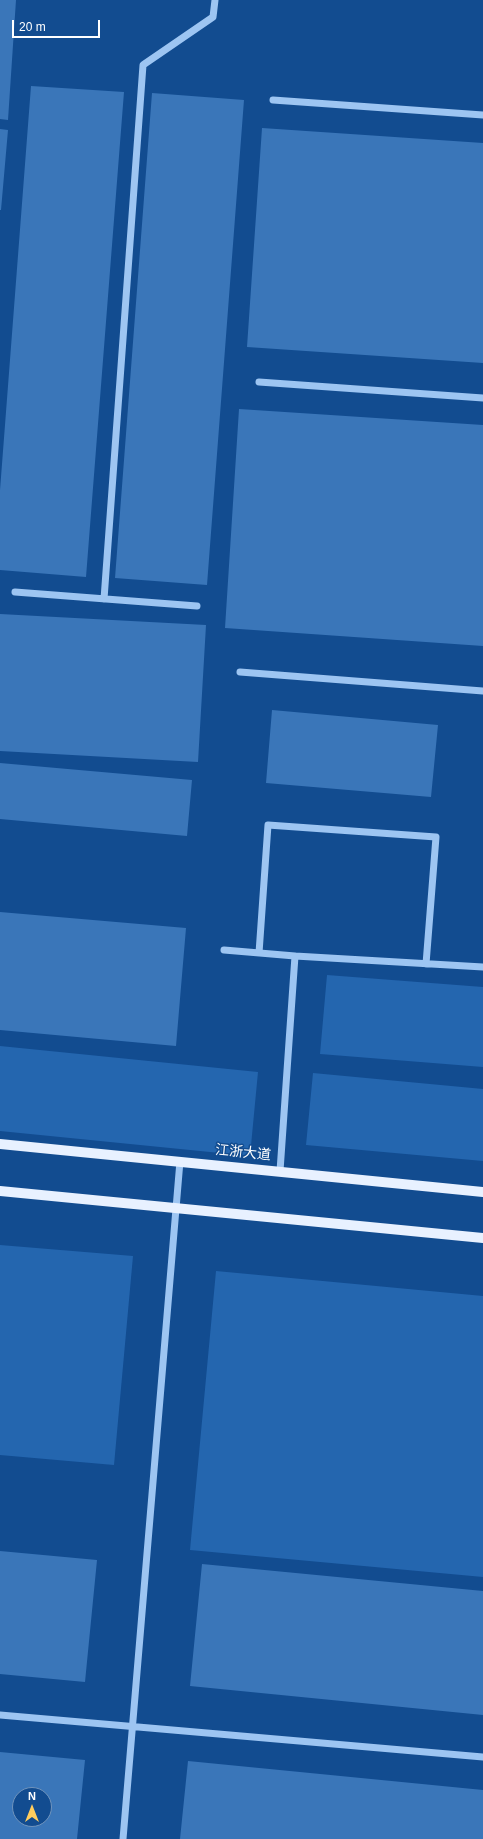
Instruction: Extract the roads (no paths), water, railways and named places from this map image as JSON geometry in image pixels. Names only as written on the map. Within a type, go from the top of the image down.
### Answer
[{"type":"main road","name":"江浙大道","points":[[0,1144],[483,1192]]},
{"type":"main road","points":[[0,1191],[483,1238]]},
{"type":"lane","points":[[104,599],[143,65],[213,17],[215,0]]},
{"type":"lane","points":[[273,100],[483,116]]},
{"type":"lane","points":[[259,382],[483,398]]},
{"type":"lane","points":[[15,592],[197,606]]},
{"type":"lane","points":[[240,672],[483,691]]},
{"type":"lane","points":[[259,953],[268,825],[436,837],[426,964]]},
{"type":"lane","points":[[224,950],[483,968]]},
{"type":"lane","points":[[280,1171],[295,956]]},
{"type":"lane","points":[[123,1839],[180,1161]]},
{"type":"lane","points":[[0,1715],[483,1757]]}]
